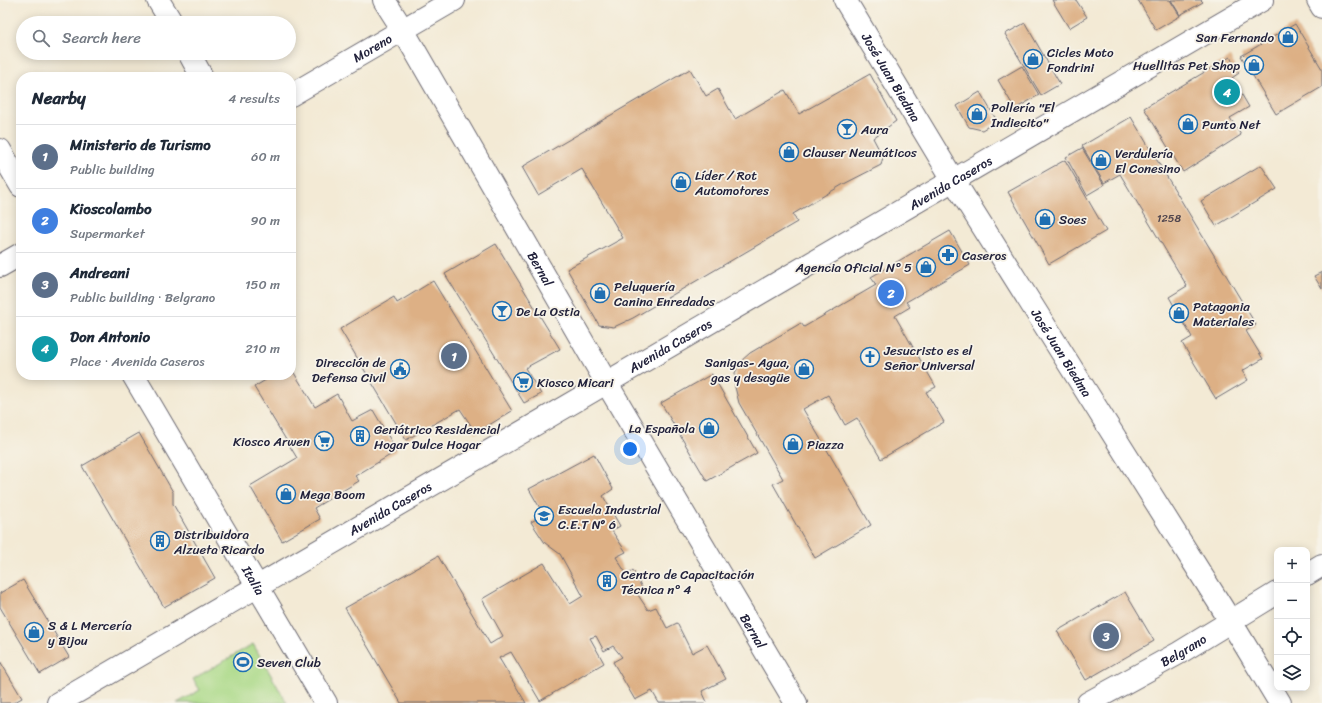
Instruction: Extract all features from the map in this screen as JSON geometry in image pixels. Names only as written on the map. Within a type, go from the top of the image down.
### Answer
[{"type":"street","points":[[158,0],[168,16]]},
{"type":"street","name":"Bernal","points":[[384,0],[403,30],[606,382],[796,703]]},
{"type":"street","name":"Moreno","points":[[296,92],[454,0]]},
{"type":"street","name":"José Juan Biedma","points":[[845,0],[954,181],[1231,622],[1280,703]]},
{"type":"street","name":"Avenida Caseros","points":[[58,703],[257,585],[954,181],[1262,0]]},
{"type":"street","points":[[1318,0],[1322,7]]},
{"type":"street","points":[[193,60],[199,72]]},
{"type":"street","points":[[0,150],[16,177]]},
{"type":"street","points":[[0,266],[16,257]]},
{"type":"street","name":"Italia","points":[[136,380],[326,703]]},
{"type":"street","points":[[1310,572],[1322,565]]},
{"type":"street","name":"Belgrano","points":[[1088,703],[1179,653],[1274,595]]},
{"type":"green space","name":"Seven Club","points":[[253,644],[287,703],[177,703],[200,690],[193,679]]},
{"type":"building","points":[[1052,0],[1076,0],[1087,17],[1069,28]]},
{"type":"building","points":[[1138,0],[1170,0],[1180,16],[1156,30]]},
{"type":"building","points":[[1171,0],[1201,0],[1203,2],[1180,15]]},
{"type":"building","name":"Cicles Moto Fondrini","points":[[1025,23],[1060,84],[1041,95],[1005,34]]},
{"type":"building","points":[[1295,24],[1322,69],[1322,87],[1276,114],[1241,56]]},
{"type":"building","points":[[1230,57],[1239,73],[1232,78],[1249,107],[1230,118],[1241,135],[1183,172],[1144,108]]},
{"type":"building","points":[[1022,66],[1039,95],[1015,109],[998,80]]},
{"type":"building","name":"Líder / Rot Automotores","points":[[690,69],[706,96],[718,89],[735,119],[785,90],[799,114],[870,74],[896,121],[873,138],[883,157],[881,165],[842,185],[793,214],[797,222],[633,318],[614,327],[599,325],[567,269],[623,238],[582,169],[538,195],[522,167]]},
{"type":"building","name":"Pollería \"El Indiecito\"","points":[[980,92],[997,121],[982,130],[969,127],[957,106]]},
{"type":"building","name":"Patagonia Materiales","points":[[1131,117],[1256,325],[1246,331],[1263,359],[1242,371],[1248,380],[1216,399],[1182,343],[1192,337],[1169,297],[1187,286],[1120,174],[1104,183],[1082,146]]},
{"type":"building","points":[[1082,148],[1104,185],[1087,195],[1066,157]]},
{"type":"building","points":[[1065,160],[1106,231],[1049,264],[1008,192]]},
{"type":"building","points":[[1261,165],[1277,189],[1216,226],[1201,201]]},
{"type":"building","points":[[950,231],[970,265],[906,302],[910,307],[895,316],[936,387],[926,392],[944,422],[881,459],[857,418],[845,425],[828,395],[803,409],[871,525],[815,558],[773,484],[783,479],[739,403],[735,387],[735,373],[741,361],[750,353],[801,323],[804,327],[876,285],[871,277]]},
{"type":"building","name":"De La Ostia","points":[[496,244],[560,349],[525,368],[541,394],[524,403],[445,274]]},
{"type":"building","points":[[1322,272],[1322,289],[1314,276]]},
{"type":"building","points":[[433,281],[512,411],[476,433],[460,409],[406,440],[340,329],[394,297],[397,303]]},
{"type":"building","name":"La Española","points":[[712,374],[757,453],[707,481],[661,403]]},
{"type":"building","points":[[296,376],[315,407],[337,394],[352,421],[373,410],[397,451],[355,476],[359,481],[314,508],[320,519],[282,541],[250,486],[297,458],[254,387],[266,380],[296,380]]},
{"type":"building","name":"Distribuidora Alzueta Ricardo","points":[[139,433],[173,492],[173,504],[215,578],[164,607],[82,466]]},
{"type":"building","name":"Centro de Capacitación Técnica n° 4","points":[[594,454],[613,489],[603,496],[620,526],[612,531],[626,552],[616,557],[627,575],[633,570],[642,588],[636,592],[648,610],[656,607],[667,628],[677,623],[692,653],[707,645],[726,679],[702,691],[707,702],[704,703],[659,703],[652,691],[635,700],[613,662],[622,657],[613,646],[604,651],[596,636],[590,638],[604,663],[540,701],[511,652],[499,658],[526,703],[401,703],[345,608],[438,556],[490,644],[503,636],[482,599],[544,563],[570,604],[583,596],[560,554],[545,543],[531,522],[544,515],[529,489]]},
{"type":"building","name":"S & L Mercería y Bijou","points":[[23,580],[69,657],[40,674],[0,607],[0,593]]},
{"type":"building","points":[[1125,592],[1154,641],[1086,680],[1057,631]]},
{"type":"building","points":[[0,661],[22,698],[13,703],[0,703]]},
{"type":"place","name":"San Fernando","points":[[1288,37]]},
{"type":"place","name":"Cicles Moto Fondrini","points":[[1033,59]]},
{"type":"place","name":"Huellitas Pet Shop","points":[[1254,65]]},
{"type":"place","name":"Don Antonio","points":[[1227,92]]},
{"type":"place","name":"Pollería \"El Indiecito\"","points":[[977,114]]},
{"type":"place","name":"Punto Net","points":[[1188,124]]},
{"type":"place","name":"Aura","points":[[847,129]]},
{"type":"place","name":"Clauser Neumáticos","points":[[789,152]]},
{"type":"place","name":"Verdulería El Conesino","points":[[1101,160]]},
{"type":"place","name":"Líder / Rot Automotores","points":[[681,182]]},
{"type":"place","name":"Soes","points":[[1045,219]]},
{"type":"place","name":"Caseros","points":[[948,255]]},
{"type":"place","name":"Agencia Oficial N° 5","points":[[926,267]]},
{"type":"place","name":"Peluquería Canina Enredados","points":[[600,293]]},
{"type":"place","name":"Kioscolambo","points":[[891,293]]},
{"type":"place","name":"De La Ostia","points":[[502,311]]},
{"type":"place","name":"Patagonia Materiales","points":[[1179,313]]},
{"type":"place","name":"Ministerio de Turismo","points":[[454,356]]},
{"type":"place","name":"Jesucristo es el Señor Universal","points":[[870,357]]},
{"type":"place","name":"Dirección de Defensa Civil","points":[[400,369]]},
{"type":"place","name":"Sanigas- Agua, gas y desagüe","points":[[804,369]]},
{"type":"place","name":"Kiosco Micari","points":[[523,382]]},
{"type":"place","name":"La Española","points":[[709,428]]},
{"type":"place","name":"Geriátrico Residencial Hogar Dulce Hogar","points":[[360,436]]},
{"type":"place","name":"Kiosco Arwen","points":[[324,441]]},
{"type":"place","name":"Piazza","points":[[793,444]]},
{"type":"place","name":"Mega Boom","points":[[286,494]]},
{"type":"place","name":"Escuela Industrial C.E.T Nº 6","points":[[544,516]]},
{"type":"place","name":"Distribuidora Alzueta Ricardo","points":[[160,541]]},
{"type":"place","name":"Centro de Capacitación Técnica n° 4","points":[[607,581]]},
{"type":"place","name":"S & L Mercería y Bijou","points":[[34,632]]},
{"type":"place","name":"Andreani","points":[[1106,636]]},
{"type":"place","name":"Seven Club","points":[[243,662]]}]
